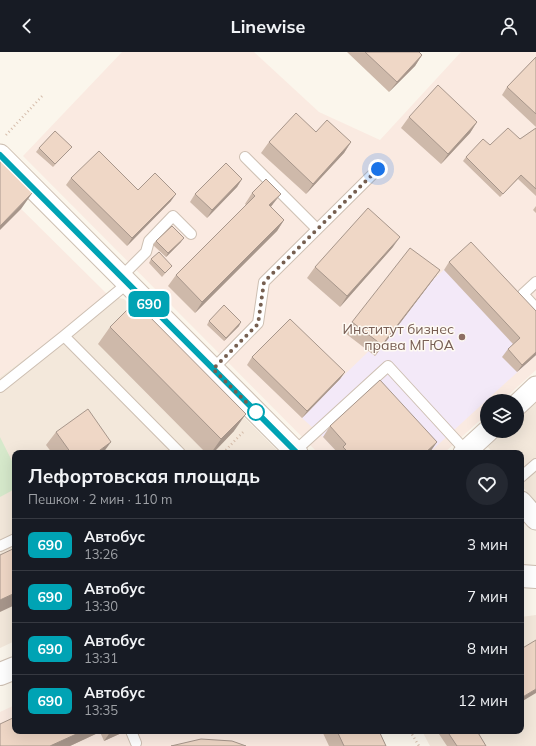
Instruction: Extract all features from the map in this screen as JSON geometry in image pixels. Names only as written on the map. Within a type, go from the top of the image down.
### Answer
[{"type":"street","points":[[3,145],[125,280],[294,450]]},
{"type":"street","points":[[524,398],[536,387]]},
{"type":"street","points":[[472,450],[482,438]]},
{"type":"street","points":[[524,505],[536,519]]},
{"type":"street","points":[[524,576],[536,577]]},
{"type":"street","points":[[0,674],[12,669]]},
{"type":"lane","points":[[245,157],[317,229]]},
{"type":"lane","points":[[213,369],[258,324],[264,282],[378,169]]},
{"type":"lane","points":[[0,387],[64,336],[125,280],[146,252],[149,241],[173,216],[191,234]]},
{"type":"lane","points":[[536,282],[523,294],[536,308]]},
{"type":"lane","points":[[64,336],[177,450]]},
{"type":"lane","points":[[298,450],[388,366],[470,450]]},
{"type":"lane","points":[[524,474],[536,464]]},
{"type":"lane","points":[[0,546],[12,540]]},
{"type":"lane","points":[[132,734],[136,743]]},
{"type":"path","points":[[3,145],[44,94]]},
{"type":"path","points":[[226,450],[247,429]]},
{"type":"path","points":[[412,734],[419,746]]},
{"type":"shaded area","points":[[122,52],[254,52],[319,112],[380,140],[461,52],[536,52],[536,370],[510,394],[480,394],[480,420],[447,450],[315,450],[23,156]]},
{"type":"shaded area","points":[[0,188],[109,296],[0,377]]},
{"type":"shaded area","name":"Институт бизнес права МГЮА","points":[[466,249],[536,355],[493,394],[480,394],[480,406],[432,450],[335,450],[302,418],[369,351],[375,356],[432,281]]},
{"type":"shaded area","points":[[109,296],[124,299],[277,450],[12,450],[12,642],[0,648],[0,377]]},
{"type":"shaded area","points":[[536,402],[536,503],[524,489],[524,450],[490,450],[488,447],[498,438],[524,438],[524,413]]},
{"type":"shaded area","points":[[536,615],[536,746],[430,746],[424,734],[524,734],[524,617]]},
{"type":"shaded area","points":[[12,706],[12,734],[365,734],[371,746],[0,746],[0,712]]},
{"type":"green space","points":[[0,437],[12,461],[12,491],[0,497]]},
{"type":"building","points":[[365,52],[419,52],[422,55],[397,82]]},
{"type":"building","points":[[536,57],[536,114],[507,87]]},
{"type":"building","points":[[438,85],[477,122],[448,154],[409,117]]},
{"type":"building","points":[[296,113],[316,132],[327,120],[351,142],[313,184],[269,142]]},
{"type":"building","points":[[508,128],[520,139],[536,128],[536,189],[521,175],[503,194],[466,157],[483,139],[490,145]]},
{"type":"building","points":[[55,131],[72,147],[55,164],[39,148]]},
{"type":"building","points":[[99,151],[138,190],[155,173],[176,194],[132,238],[71,178]]},
{"type":"building","points":[[0,159],[33,192],[0,226]]},
{"type":"building","points":[[226,163],[242,179],[212,210],[195,194]]},
{"type":"building","points":[[266,179],[281,194],[269,205],[284,220],[202,302],[176,275],[255,196],[252,193]]},
{"type":"building","points":[[368,208],[400,237],[347,296],[315,267]]},
{"type":"building","points":[[172,226],[184,238],[168,253],[156,241]]},
{"type":"building","points":[[471,242],[536,311],[536,352],[522,365],[508,349],[520,338],[449,262]]},
{"type":"building","points":[[410,248],[440,270],[382,345],[352,322]]},
{"type":"building","points":[[159,252],[172,266],[165,273],[151,259]]},
{"type":"building","points":[[135,302],[246,414],[221,439],[110,327]]},
{"type":"building","points":[[224,305],[241,322],[226,338],[209,321]]},
{"type":"building","points":[[290,319],[345,372],[307,411],[252,357]]},
{"type":"building","points":[[380,380],[437,442],[428,450],[346,450],[343,447],[346,444],[330,426]]},
{"type":"building","points":[[88,409],[111,442],[100,450],[69,450],[56,432]]},
{"type":"building","points":[[12,549],[12,594],[0,600],[0,555]]},
{"type":"building","points":[[536,640],[536,689],[524,696],[524,647]]},
{"type":"building","points":[[12,718],[12,734],[76,734],[50,746],[0,746],[0,724]]},
{"type":"building","points":[[338,734],[380,734],[386,746],[344,746]]},
{"type":"building","points":[[449,734],[479,734],[486,746],[457,746]]},
{"type":"building","points":[[201,739],[232,741],[246,746],[171,746]]},
{"type":"bus line","name":"690","points":[[0,155],[294,450]]},
{"type":"place","name":"Институт бизнес права МГЮА","points":[[462,337]]},
{"type":"route","points":[[256,412],[213,369],[258,324],[264,282],[378,169]]}]
